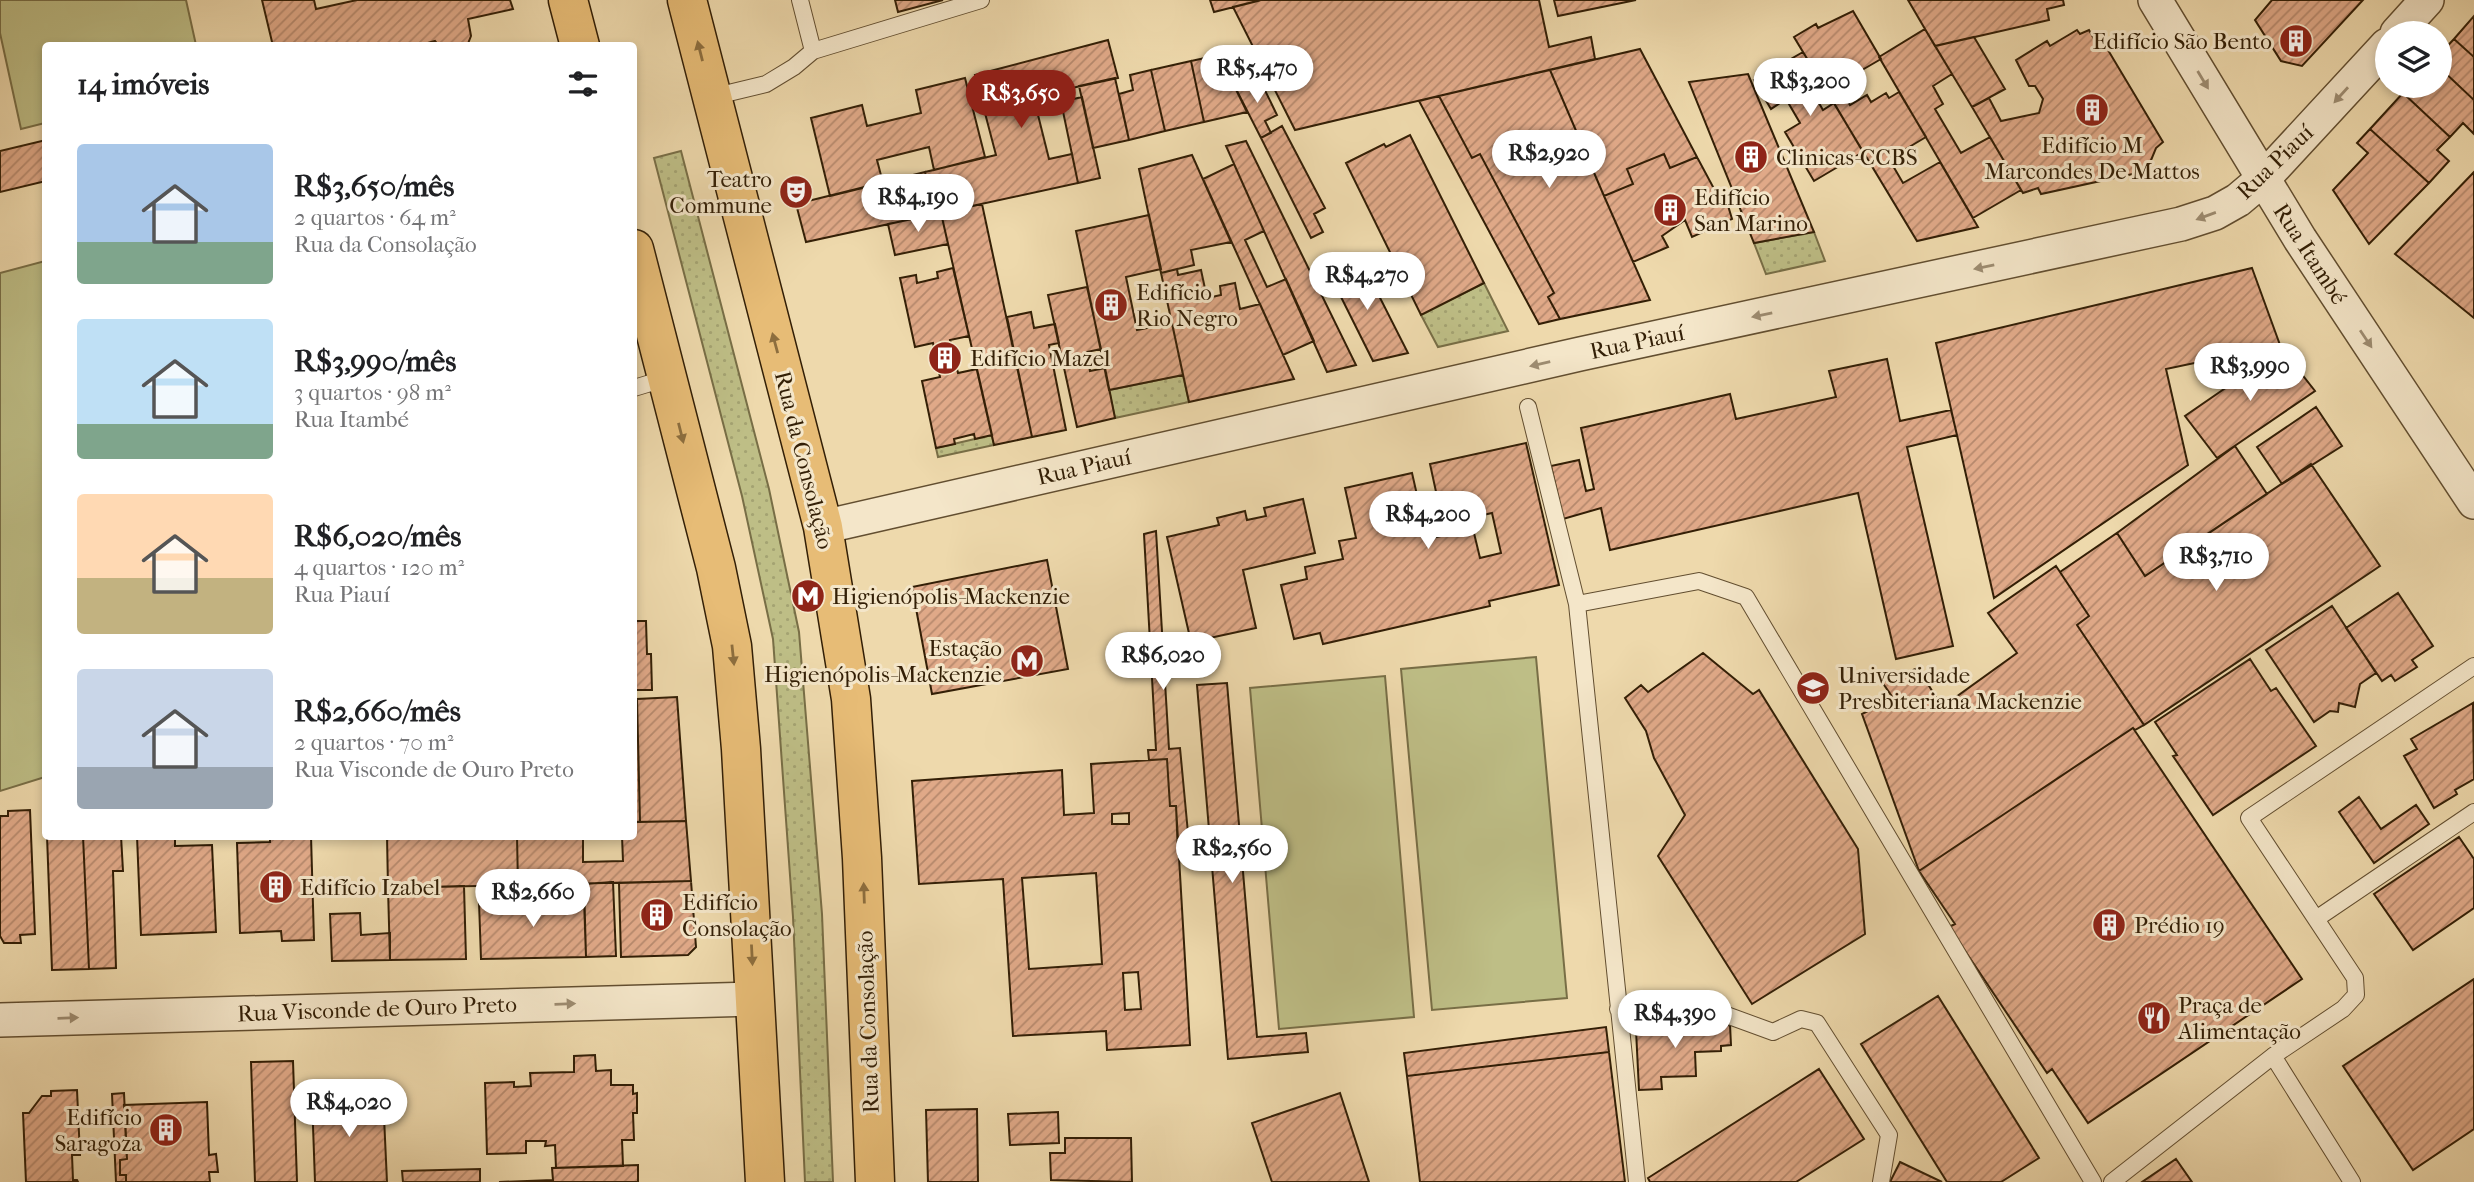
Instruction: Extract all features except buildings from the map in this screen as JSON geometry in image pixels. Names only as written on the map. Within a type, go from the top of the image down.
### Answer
[{"type":"main road","points":[[568,0],[579,42]]},
{"type":"main road","name":"Rua da Consolação","points":[[687,0],[823,527],[852,712],[862,858],[875,1182]]},
{"type":"main road","points":[[637,274],[650,383],[716,568],[732,646],[741,749],[765,1182]]},
{"type":"street","name":"Rua Itambé","points":[[2155,0],[2300,239],[2474,502]]},
{"type":"street","points":[[2408,21],[2427,0]]},
{"type":"street","name":"Rua Piauí","points":[[823,527],[1580,354],[2181,224],[2215,213],[2238,200],[2263,179],[2375,58]]},
{"type":"street","name":"Rua Visconde de Ouro Preto","points":[[0,1020],[754,999]]},
{"type":"lane","points":[[800,0],[813,51]]},
{"type":"lane","points":[[712,97],[766,84],[794,67],[813,51],[981,0]]},
{"type":"lane","points":[[1528,407],[1577,604],[1637,1182]]},
{"type":"lane","points":[[1577,604],[1699,581],[1746,597],[2093,1182]]},
{"type":"lane","points":[[2112,1182],[2273,1056],[2343,1009],[2357,995],[2355,978],[2249,818],[2474,666]]},
{"type":"lane","points":[[2316,919],[2474,812]]},
{"type":"lane","points":[[1618,1009],[1670,1006],[1710,1009],[1773,1032],[1801,1019],[1817,1023],[1889,1135],[1881,1182]]},
{"type":"lane","points":[[2273,1056],[2351,1182]]},
{"type":"green space","points":[[0,0],[186,0],[195,42],[42,42],[42,124],[21,129],[0,33]]},
{"type":"green space","points":[[681,151],[769,489],[799,632],[822,914],[833,1182],[805,1182],[793,917],[773,639],[742,496],[654,158]]},
{"type":"green space","points":[[1814,232],[1825,261],[1766,274],[1754,243]]},
{"type":"green space","points":[[42,262],[42,778],[0,791],[0,273]]},
{"type":"green space","points":[[1484,283],[1508,331],[1438,347],[1421,315]]},
{"type":"green space","points":[[1183,375],[1189,402],[1115,418],[1109,390]]},
{"type":"green space","points":[[992,435],[994,445],[938,457],[936,448]]},
{"type":"green space","points":[[1536,657],[1567,998],[1432,1010],[1401,669]]},
{"type":"green space","points":[[1385,676],[1414,1017],[1279,1029],[1250,688]]},
{"type":"place","name":"Edifício São Bento","points":[[2296,41]]},
{"type":"place","name":"Edifício M Marcondes De Mattos","points":[[2092,110]]},
{"type":"place","name":"Clinicas-CCBS","points":[[1751,157]]},
{"type":"place","name":"Teatro Commune","points":[[796,192]]},
{"type":"place","name":"Edifício San Marino","points":[[1670,210]]},
{"type":"place","name":"Edifício Rio Negro","points":[[1111,305]]},
{"type":"place","name":"Edifício Mazel","points":[[945,358]]},
{"type":"place","name":"Higienópolis-Mackenzie","points":[[808,596]]},
{"type":"place","name":"Estação Higienópolis-Mackenzie","points":[[1027,661]]},
{"type":"place","name":"Universidade Presbiteriana Mackenzie","points":[[1813,688]]},
{"type":"place","name":"Edifício Izabel","points":[[276,887]]},
{"type":"place","name":"Edifício Consolação","points":[[657,915]]},
{"type":"place","name":"Prédio 19","points":[[2109,925]]},
{"type":"place","name":"Praça de Alimentação","points":[[2154,1018]]},
{"type":"place","name":"Edifício Saragoza","points":[[166,1130]]}]
